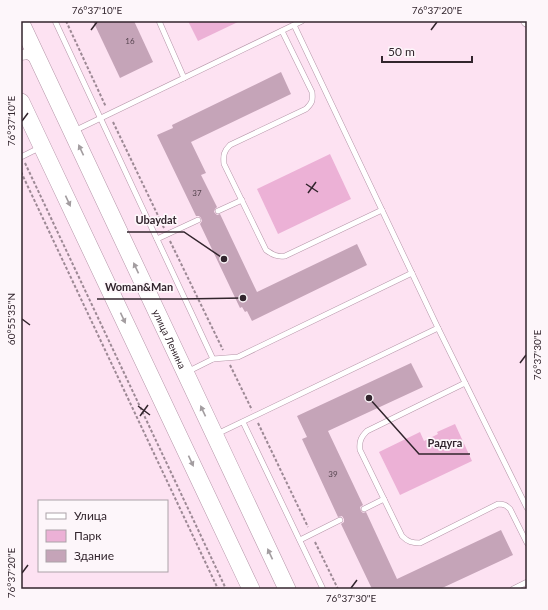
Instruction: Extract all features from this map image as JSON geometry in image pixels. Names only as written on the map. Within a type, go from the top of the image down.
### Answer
[{"type":"main road","name":"улица Ленина","points":[[23,24],[38,60],[287,589]]},
{"type":"main road","points":[[21,102],[251,589]]},
{"type":"street","points":[[21,55],[28,54],[38,60]]},
{"type":"lane","points":[[55,21],[213,359]]},
{"type":"lane","points":[[159,21],[184,78]]},
{"type":"lane","points":[[72,131],[302,21]]},
{"type":"lane","points":[[294,25],[438,328],[527,508]]},
{"type":"lane","points":[[282,31],[312,92],[313,99],[310,105],[306,108],[230,145],[225,151],[223,157],[224,164],[266,250],[278,257],[285,256],[382,210]]},
{"type":"lane","points":[[21,157],[42,146]]},
{"type":"lane","points":[[218,211],[242,200]]},
{"type":"lane","points":[[157,239],[198,220]]},
{"type":"lane","points":[[185,372],[213,359],[238,357],[412,273]]},
{"type":"lane","points":[[214,436],[438,328]]},
{"type":"lane","points":[[465,383],[367,431],[361,437],[360,450],[402,536],[407,541],[420,543],[498,504],[503,504],[510,509],[527,543]]},
{"type":"lane","points":[[243,422],[323,589]]},
{"type":"lane","points":[[364,509],[384,499]]},
{"type":"lane","points":[[300,540],[340,520]]},
{"type":"lane","points":[[513,589],[527,582]]},
{"type":"path","points":[[66,21],[338,589]]},
{"type":"path","points":[[21,157],[226,589]]},
{"type":"path","points":[[21,172],[218,589]]},
{"type":"green space","points":[[188,21],[240,21],[198,41]]},
{"type":"green space","points":[[330,154],[351,199],[278,234],[257,189]]},
{"type":"green space","points":[[455,424],[472,461],[400,495],[379,452],[420,432],[424,441],[438,434],[437,432]]},
{"type":"building","points":[[93,21],[134,21],[153,62],[120,78]]},
{"type":"building","points":[[281,72],[291,94],[191,142],[206,173],[201,175],[217,207],[214,212],[217,215],[220,214],[257,292],[357,244],[367,265],[252,321],[247,311],[245,312],[242,307],[240,308],[200,224],[202,221],[201,218],[196,216],[157,135],[173,128],[172,125]]},
{"type":"building","points":[[411,363],[423,387],[328,431],[363,505],[360,507],[361,511],[363,513],[366,512],[397,579],[501,530],[513,555],[440,589],[372,589],[341,524],[344,522],[344,519],[342,516],[338,517],[302,439],[307,437],[297,416]]},
{"type":"place","name":"Ubaydat","points":[[224,259]]},
{"type":"place","name":"Woman&Man","points":[[243,298]]},
{"type":"place","name":"Радуга","points":[[369,398]]}]
